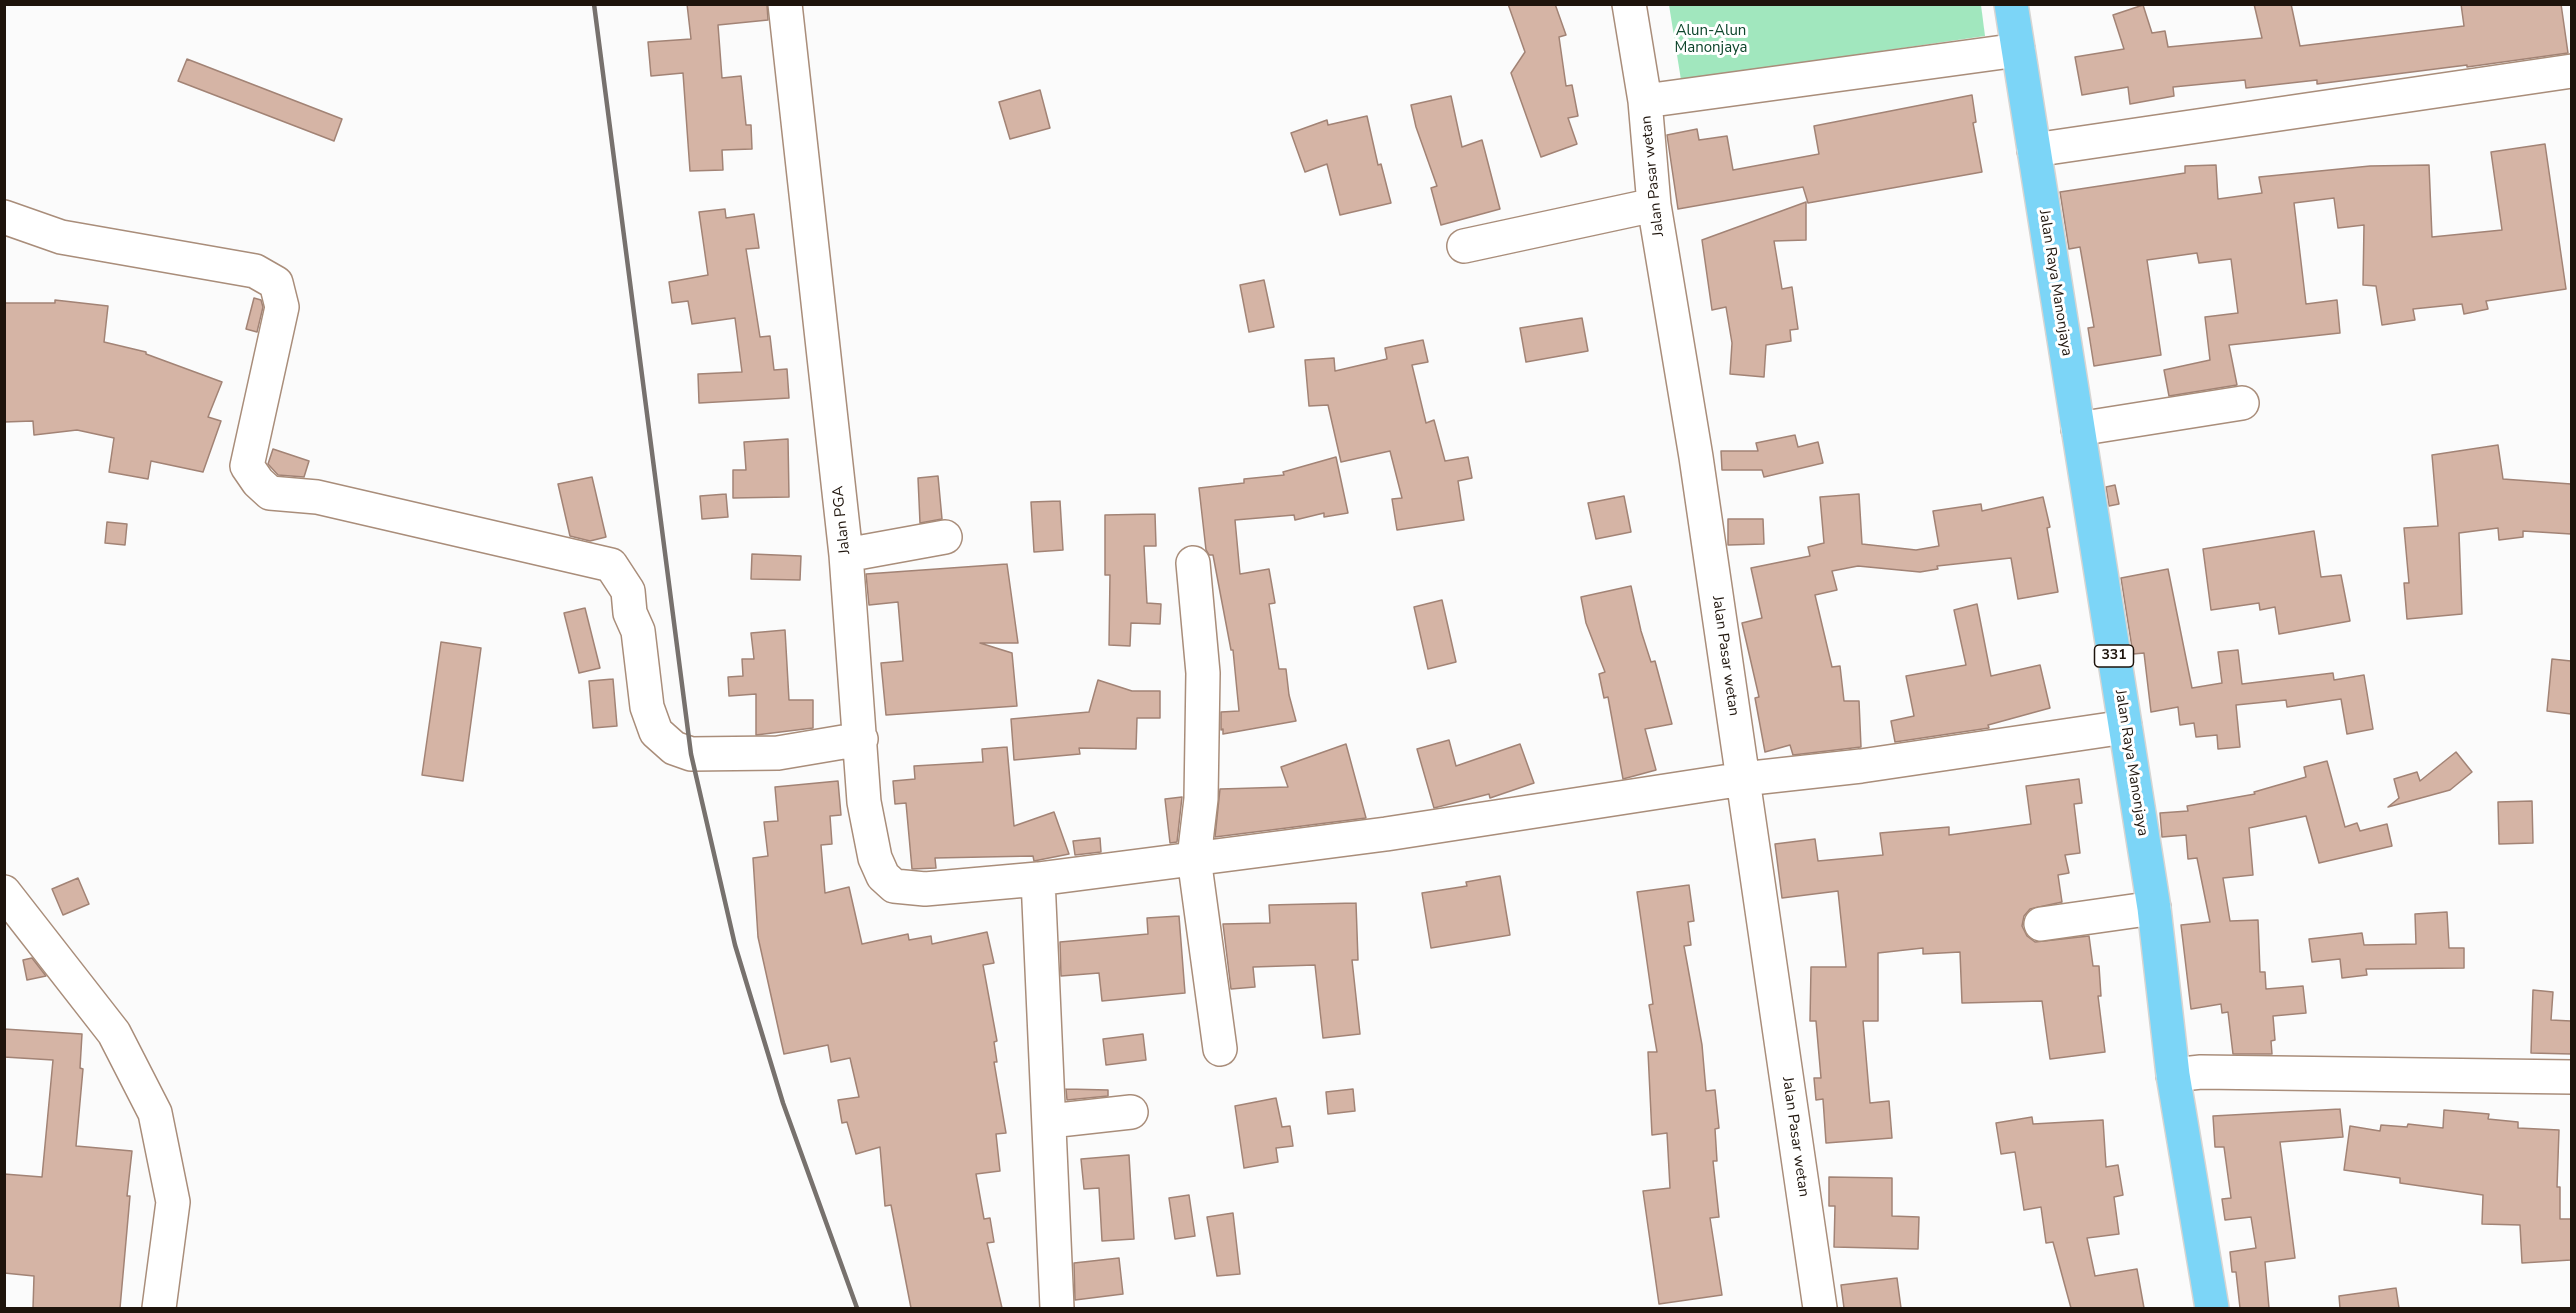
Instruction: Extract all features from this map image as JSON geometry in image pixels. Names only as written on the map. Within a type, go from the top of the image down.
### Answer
[{"type":"main road","name":"Jalan Raya Manonjaya","points":[[2011,4],[2154,908],[2173,1075],[2212,1308]]},
{"type":"street","name":"Jalan PGA","points":[[785,4],[846,555],[864,802],[875,858],[883,876],[894,886],[925,889],[1038,879]]},
{"type":"street","name":"Jalan Pasar wetan","points":[[1629,4],[1645,101],[1654,205],[1698,468],[1820,1308]]},
{"type":"street","points":[[1645,101],[2018,50]]},
{"type":"street","points":[[2034,150],[2108,137],[2571,71]]},
{"type":"street","points":[[1464,246],[1654,205]]},
{"type":"street","points":[[4,217],[61,237],[255,271],[276,284],[282,307],[247,466],[258,482],[270,493],[317,496],[611,565],[628,591],[630,613],[638,631],[647,707],[656,732],[674,748],[691,754],[778,753],[861,739]]},
{"type":"street","points":[[2078,429],[2242,403]]},
{"type":"street","points":[[846,555],[945,537]]},
{"type":"street","points":[[1193,563],[1203,673],[1201,799],[1194,858],[1220,1049]]},
{"type":"street","points":[[1057,1308],[1038,879],[1386,834],[1743,779],[1861,766],[2125,727]]},
{"type":"street","points":[[4,892],[114,1033],[155,1113],[173,1202],[159,1308]]},
{"type":"street","points":[[2041,924],[2154,908]]},
{"type":"street","points":[[2173,1075],[2201,1072],[2571,1077]]},
{"type":"street","points":[[1050,1121],[1131,1112]]},
{"type":"green space","name":"Alun-Alun Manonjaya","points":[[1669,5],[1981,5],[1985,36],[1681,80]]},
{"type":"building","points":[[687,4],[767,4],[768,20],[718,25],[722,78],[741,76],[746,125],[751,125],[752,149],[722,150],[723,170],[690,171],[683,73],[651,76],[648,42],[691,39]]},
{"type":"building","points":[[1508,4],[1555,4],[1566,35],[1559,37],[1566,86],[1572,85],[1578,116],[1568,118],[1577,144],[1541,157],[1511,73],[1525,52]]},
{"type":"building","points":[[2254,4],[2291,4],[2300,46],[2464,26],[2461,4],[2561,4],[2568,53],[2317,84],[2317,80],[2246,88],[2245,80],[2173,87],[2174,96],[2130,104],[2128,87],[2082,95],[2075,57],[2124,49],[2113,15],[2143,5],[2152,33],[2165,31],[2168,47],[2262,38]]},
{"type":"building","points":[[187,59],[342,119],[334,141],[178,81]]},
{"type":"building","points":[[1040,90],[1050,128],[1010,139],[999,102]]},
{"type":"building","points":[[1972,95],[1976,122],[1973,123],[1982,172],[1808,203],[1803,187],[1678,209],[1667,135],[1697,129],[1699,140],[1727,136],[1733,170],[1819,154],[1814,126]]},
{"type":"building","points":[[1451,96],[1462,147],[1482,140],[1500,209],[1441,225],[1431,188],[1437,186],[1416,127],[1411,105]]},
{"type":"building","points":[[1367,116],[1378,165],[1381,164],[1391,203],[1340,215],[1327,164],[1305,172],[1291,133],[1327,120],[1328,125]]},
{"type":"building","points":[[2545,144],[2566,289],[2486,301],[2488,309],[2464,314],[2462,304],[2413,309],[2415,320],[2382,325],[2376,286],[2363,285],[2364,225],[2338,228],[2334,198],[2294,203],[2306,304],[2337,300],[2340,333],[2229,345],[2237,385],[2169,396],[2164,370],[2210,360],[2205,317],[2238,313],[2231,259],[2199,263],[2197,253],[2147,260],[2161,355],[2094,366],[2088,328],[2094,327],[2080,247],[2069,249],[2060,192],[2185,173],[2185,166],[2216,165],[2218,199],[2262,193],[2259,177],[2370,166],[2429,165],[2432,237],[2502,230],[2491,152]]},
{"type":"building","points":[[1806,202],[1806,240],[1774,241],[1782,289],[1792,287],[1798,329],[1790,330],[1791,341],[1766,345],[1764,377],[1730,374],[1732,343],[1726,307],[1712,310],[1702,240]]},
{"type":"building","points":[[725,209],[726,218],[754,214],[759,248],[746,249],[760,337],[770,336],[774,370],[787,369],[789,398],[699,403],[698,374],[742,372],[735,318],[692,324],[688,301],[672,303],[669,282],[708,275],[699,212]]},
{"type":"building","points":[[1264,280],[1274,327],[1249,332],[1240,285]]},
{"type":"building","points":[[254,298],[261,300],[263,307],[257,332],[246,329]]},
{"type":"building","points":[[55,300],[108,306],[104,342],[146,352],[146,354],[222,382],[208,417],[221,421],[203,472],[151,461],[148,479],[109,472],[114,438],[77,430],[34,435],[33,421],[4,422],[4,303],[55,303]]},
{"type":"building","points":[[1582,318],[1588,351],[1526,362],[1520,328]]},
{"type":"building","points":[[1423,340],[1428,362],[1412,365],[1426,423],[1434,420],[1445,461],[1468,457],[1472,478],[1458,481],[1464,520],[1397,530],[1392,499],[1402,498],[1390,451],[1341,462],[1328,405],[1309,406],[1305,360],[1334,358],[1335,371],[1387,359],[1385,348]]},
{"type":"building","points":[[1795,435],[1798,447],[1818,442],[1823,463],[1764,477],[1762,470],[1722,470],[1721,451],[1758,451],[1756,443]]},
{"type":"building","points":[[788,439],[789,497],[733,498],[733,470],[746,470],[744,442]]},
{"type":"building","points":[[2498,445],[2503,479],[2571,484],[2571,534],[2523,531],[2523,537],[2499,540],[2498,528],[2459,533],[2462,614],[2407,619],[2404,583],[2409,583],[2404,528],[2438,526],[2432,455]]},
{"type":"building","points":[[273,449],[309,461],[304,477],[278,475],[268,464]]},
{"type":"building","points":[[1336,457],[1348,513],[1324,517],[1324,513],[1295,520],[1294,515],[1235,520],[1240,574],[1269,569],[1275,603],[1269,604],[1279,669],[1286,669],[1289,695],[1296,721],[1223,734],[1221,712],[1239,711],[1233,650],[1231,650],[1213,555],[1209,555],[1206,550],[1199,488],[1244,483],[1244,479],[1284,475],[1283,472]]},
{"type":"building","points":[[938,476],[942,519],[920,523],[918,478]]},
{"type":"building","points":[[592,477],[606,537],[590,541],[570,536],[558,484]]},
{"type":"building","points":[[2115,485],[2119,504],[2109,506],[2106,487]]},
{"type":"building","points":[[726,494],[728,517],[702,519],[700,496]]},
{"type":"building","points":[[1859,494],[1862,544],[1916,550],[1939,546],[1933,511],[1981,504],[1982,511],[2043,497],[2050,527],[2047,528],[2058,592],[2018,599],[2011,558],[1937,566],[1938,569],[1920,572],[1858,566],[1832,571],[1837,590],[1815,595],[1832,667],[1840,666],[1844,701],[1859,701],[1861,747],[1793,755],[1790,745],[1765,752],[1755,698],[1759,697],[1742,623],[1762,618],[1751,568],[1810,556],[1808,547],[1824,543],[1820,497]]},
{"type":"building","points":[[1624,496],[1631,532],[1596,539],[1588,503]]},
{"type":"building","points":[[1060,501],[1063,550],[1034,552],[1031,502]]},
{"type":"building","points":[[1155,514],[1156,546],[1144,546],[1147,603],[1161,604],[1160,624],[1131,623],[1130,646],[1109,645],[1110,575],[1105,575],[1105,515]]},
{"type":"building","points":[[1728,519],[1763,519],[1764,544],[1728,545]]},
{"type":"building","points":[[107,522],[127,524],[125,545],[105,543]]},
{"type":"building","points":[[2314,531],[2321,577],[2341,575],[2350,621],[2279,634],[2275,607],[2260,610],[2259,603],[2211,610],[2203,549]]},
{"type":"building","points":[[752,554],[801,556],[800,580],[751,579]]},
{"type":"building","points":[[1007,564],[1018,643],[980,643],[1012,653],[1017,706],[886,715],[881,663],[903,661],[898,602],[869,605],[866,574]]},
{"type":"building","points":[[2168,569],[2192,688],[2222,683],[2218,652],[2238,650],[2242,684],[2333,673],[2334,680],[2364,675],[2373,729],[2347,734],[2341,699],[2287,707],[2286,700],[2236,705],[2240,747],[2218,749],[2217,735],[2196,737],[2194,723],[2180,725],[2178,707],[2151,712],[2144,653],[2133,654],[2121,578]]},
{"type":"building","points":[[1631,586],[1641,631],[1651,662],[1655,661],[1672,724],[1645,729],[1656,770],[1623,779],[1608,697],[1604,698],[1599,674],[1605,672],[1586,623],[1581,597]]},
{"type":"building","points":[[1442,600],[1456,662],[1428,669],[1414,607]]},
{"type":"building","points":[[1977,604],[1991,676],[2040,665],[2050,708],[1988,725],[1989,728],[1895,742],[1891,721],[1914,716],[1906,676],[1966,665],[1954,610]]},
{"type":"building","points":[[585,608],[600,668],[579,673],[564,613]]},
{"type":"building","points":[[785,630],[789,700],[813,700],[813,728],[756,735],[756,694],[729,696],[728,677],[743,676],[742,659],[754,659],[751,633]]},
{"type":"building","points":[[441,642],[481,648],[463,781],[422,775]]},
{"type":"building","points":[[2552,659],[2571,661],[2571,714],[2547,711]]},
{"type":"building","points":[[613,679],[617,726],[593,728],[589,681]]},
{"type":"building","points":[[1098,680],[1132,691],[1160,691],[1160,718],[1137,718],[1136,749],[1079,748],[1080,754],[1014,760],[1011,719],[1089,712]]},
{"type":"building","points":[[1449,740],[1456,766],[1520,744],[1534,783],[1490,798],[1489,794],[1434,808],[1417,749]]},
{"type":"building","points":[[1346,744],[1366,818],[1215,837],[1220,789],[1288,787],[1281,767]]},
{"type":"building","points":[[1007,747],[1014,826],[1054,812],[1069,854],[1034,861],[1033,856],[935,858],[936,868],[912,869],[906,803],[895,804],[893,781],[915,779],[914,766],[983,762],[982,749]]},
{"type":"building","points":[[2456,752],[2472,772],[2450,790],[2388,807],[2399,798],[2394,779],[2417,772],[2420,781]]},
{"type":"building","points":[[2327,761],[2345,827],[2357,823],[2360,831],[2387,824],[2392,846],[2319,863],[2306,816],[2249,828],[2253,875],[2223,878],[2230,921],[2258,920],[2260,972],[2265,972],[2266,989],[2303,986],[2306,1013],[2273,1016],[2275,1040],[2271,1041],[2272,1054],[2233,1054],[2228,1012],[2222,1013],[2221,1004],[2191,1009],[2181,925],[2210,922],[2197,858],[2188,859],[2186,835],[2162,837],[2160,813],[2188,811],[2187,806],[2255,794],[2254,792],[2306,777],[2304,767]]},
{"type":"building","points":[[2079,779],[2082,803],[2074,804],[2080,853],[2065,855],[2069,873],[2058,875],[2062,902],[2030,909],[2024,916],[2022,926],[2027,936],[2035,942],[2089,936],[2093,966],[2099,966],[2101,996],[2098,996],[2105,1052],[2050,1059],[2042,1001],[1962,1003],[1960,952],[1923,954],[1923,948],[1878,953],[1878,1021],[1863,1021],[1870,1103],[1889,1101],[1892,1138],[1826,1143],[1823,1099],[1816,1100],[1814,1078],[1821,1078],[1816,1021],[1810,1021],[1811,967],[1846,967],[1838,891],[1782,898],[1775,844],[1815,839],[1818,861],[1883,855],[1880,833],[1949,827],[1949,835],[2031,824],[2026,786]]},
{"type":"building","points":[[838,781],[841,815],[830,816],[832,844],[821,845],[825,893],[849,887],[862,944],[908,934],[909,940],[931,936],[932,944],[987,932],[994,963],[983,965],[997,1041],[994,1042],[997,1062],[994,1062],[1006,1133],[996,1134],[1000,1171],[976,1174],[984,1219],[990,1218],[994,1242],[987,1243],[1002,1308],[911,1308],[891,1205],[885,1206],[880,1147],[856,1154],[847,1122],[842,1123],[838,1100],[859,1097],[850,1058],[831,1062],[828,1045],[784,1054],[758,937],[753,858],[768,856],[764,822],[778,821],[775,787]]},
{"type":"building","points":[[1182,797],[1177,842],[1170,843],[1165,799]]},
{"type":"building","points":[[2532,801],[2533,843],[2499,844],[2498,802]]},
{"type":"building","points":[[1100,838],[1101,852],[1075,855],[1073,841]]},
{"type":"building","points":[[1500,876],[1510,935],[1431,948],[1422,893],[1467,886],[1466,882]]},
{"type":"building","points":[[78,878],[89,904],[63,915],[52,889]]},
{"type":"building","points":[[1689,885],[1694,921],[1688,922],[1691,945],[1684,946],[1702,1045],[1706,1091],[1715,1090],[1719,1128],[1715,1129],[1717,1161],[1713,1161],[1719,1217],[1710,1218],[1722,1295],[1659,1304],[1643,1191],[1670,1188],[1667,1133],[1652,1135],[1648,1052],[1657,1052],[1649,1005],[1653,1004],[1637,892]]},
{"type":"building","points":[[1356,903],[1358,960],[1352,960],[1360,1034],[1323,1038],[1315,965],[1253,967],[1255,987],[1231,989],[1223,924],[1270,923],[1269,905]]},
{"type":"building","points":[[2447,912],[2449,948],[2464,948],[2464,968],[2366,969],[2367,975],[2342,978],[2340,959],[2312,962],[2309,939],[2362,933],[2364,945],[2416,944],[2415,914]]},
{"type":"building","points":[[1179,916],[1185,993],[1102,1001],[1099,973],[1061,976],[1060,942],[1148,934],[1147,918]]},
{"type":"building","points":[[32,958],[46,976],[27,980],[23,960]]},
{"type":"building","points":[[2533,990],[2553,992],[2551,1020],[2571,1021],[2571,1054],[2531,1053]]},
{"type":"building","points":[[4,1029],[82,1034],[80,1068],[83,1069],[76,1146],[132,1151],[120,1308],[33,1308],[34,1276],[4,1273],[4,1174],[42,1177],[53,1060],[4,1057]]},
{"type":"building","points":[[1143,1034],[1146,1060],[1106,1065],[1103,1039]]},
{"type":"building","points":[[1066,1089],[1108,1090],[1108,1096],[1067,1100]]},
{"type":"building","points":[[1353,1089],[1355,1111],[1328,1114],[1326,1092]]},
{"type":"building","points":[[1276,1098],[1282,1127],[1290,1126],[1293,1146],[1276,1148],[1278,1162],[1244,1168],[1235,1106]]},
{"type":"building","points":[[2340,1109],[2343,1137],[2280,1142],[2295,1258],[2265,1262],[2269,1308],[2240,1308],[2236,1272],[2232,1272],[2230,1252],[2256,1248],[2251,1217],[2225,1220],[2222,1199],[2231,1198],[2224,1147],[2215,1147],[2213,1116]]},
{"type":"building","points":[[2444,1110],[2489,1114],[2488,1119],[2518,1122],[2518,1128],[2559,1130],[2557,1187],[2560,1187],[2560,1219],[2571,1219],[2571,1260],[2522,1263],[2520,1225],[2482,1224],[2483,1195],[2400,1183],[2400,1178],[2344,1170],[2350,1126],[2380,1131],[2381,1125],[2407,1127],[2408,1124],[2443,1128]]},
{"type":"building","points":[[2032,1117],[2033,1124],[2103,1120],[2106,1167],[2118,1165],[2123,1195],[2114,1197],[2119,1234],[2087,1238],[2095,1276],[2137,1269],[2144,1308],[2071,1308],[2053,1242],[2046,1243],[2041,1207],[2024,1210],[2015,1152],[2001,1154],[1996,1123]]},
{"type":"building","points":[[1129,1155],[1134,1239],[1102,1241],[1099,1188],[1084,1189],[1081,1159]]},
{"type":"building","points":[[1829,1177],[1892,1178],[1892,1216],[1919,1217],[1918,1249],[1834,1247],[1835,1206],[1829,1206]]},
{"type":"building","points":[[1189,1195],[1195,1236],[1175,1239],[1169,1198]]},
{"type":"building","points":[[1233,1213],[1240,1274],[1217,1276],[1207,1217]]},
{"type":"building","points":[[1119,1258],[1123,1294],[1075,1300],[1074,1263]]},
{"type":"building","points":[[1897,1278],[1901,1308],[1844,1308],[1841,1285]]},
{"type":"building","points":[[2396,1288],[2399,1308],[2340,1308],[2339,1296]]},
{"type":"railway","points":[[594,4],[691,754],[735,945],[783,1103],[857,1308]]}]
